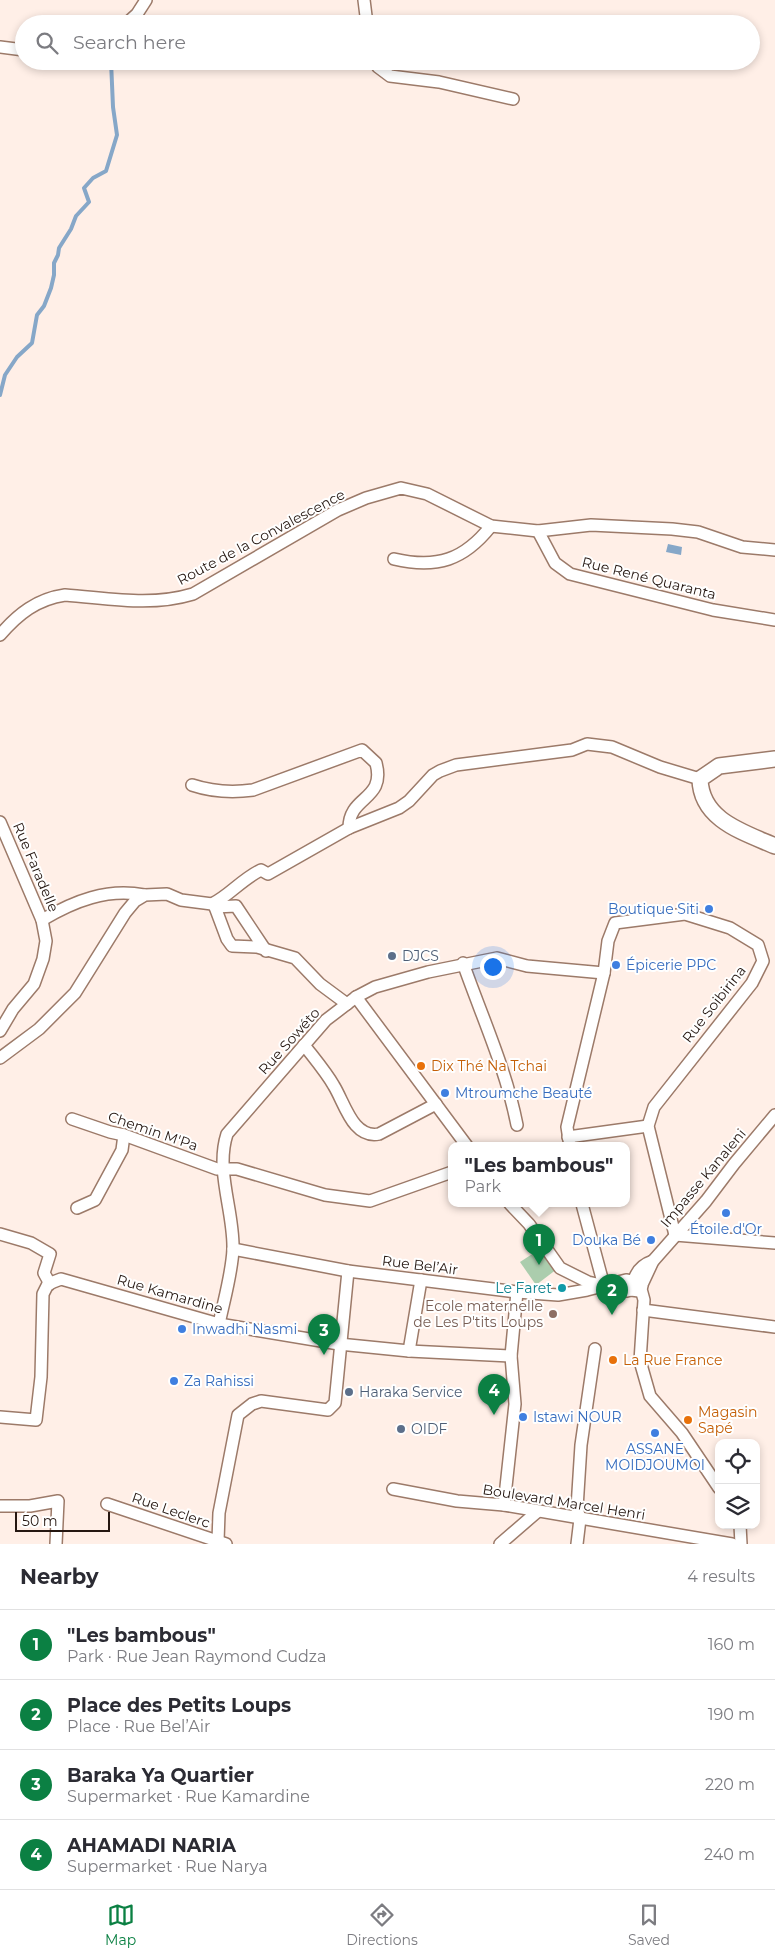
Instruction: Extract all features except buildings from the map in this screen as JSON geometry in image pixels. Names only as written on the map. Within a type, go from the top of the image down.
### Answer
[{"type":"main road","points":[[775,759],[719,766],[700,779],[703,800],[712,811],[739,830],[775,846]]},
{"type":"street","points":[[136,15],[146,0]]},
{"type":"street","points":[[364,0],[366,15]]},
{"type":"street","points":[[0,47],[15,49]]},
{"type":"street","points":[[381,70],[390,76],[439,82],[513,98]]},
{"type":"street","name":"Route de la Convalescence","points":[[0,635],[21,612],[52,597],[83,596],[120,601],[151,601],[176,599],[193,594],[306,527],[352,504],[391,490],[407,488],[427,494],[490,526],[538,532],[591,526],[672,529],[698,532],[722,538],[742,547],[775,550]]},
{"type":"street","points":[[394,559],[436,563],[445,562],[460,555],[474,545],[490,526]]},
{"type":"street","name":"Rue René Quaranta","points":[[538,532],[555,563],[570,574],[713,610],[775,620]]},
{"type":"street","points":[[214,906],[249,876],[261,870],[268,874],[350,828],[399,808],[409,801],[433,774],[456,765],[572,750],[587,744],[612,747],[660,767],[700,779]]},
{"type":"street","points":[[192,785],[209,791],[237,792],[253,790],[362,750],[376,763],[378,782],[376,788],[352,814],[350,828]]},
{"type":"street","name":"Rue Faradelle","points":[[0,822],[42,920],[45,951],[34,984],[13,1009],[0,1031]]},
{"type":"street","points":[[42,920],[77,902],[104,894],[167,894],[181,900],[214,906],[236,906],[266,951]]},
{"type":"street","points":[[0,1058],[39,1029],[75,993],[125,913],[135,901],[145,895]]},
{"type":"street","points":[[214,906],[227,939],[232,946],[257,947],[295,958],[320,984],[351,1001],[436,1104],[464,1142]]},
{"type":"street","name":"Rue Soibirina","points":[[569,1142],[567,1127],[577,1079],[604,973],[608,941],[615,923],[685,914],[730,928],[750,938],[762,952],[763,961],[752,983],[670,1084],[654,1107],[648,1126]]},
{"type":"street","name":"Rue Sowéto","points":[[219,1324],[233,1249],[224,1169],[223,1146],[227,1134],[326,1020],[351,1001],[374,988],[404,978],[463,963],[497,958],[527,966],[604,973]]},
{"type":"street","points":[[463,963],[510,1090],[517,1125]]},
{"type":"street","points":[[304,1045],[334,1086],[350,1118],[362,1132],[371,1136],[379,1134],[436,1104]]},
{"type":"street","name":"Impasse Kanaleni","points":[[636,1286],[653,1261],[706,1201],[775,1115]]},
{"type":"street","name":"Chemin M'Pa","points":[[72,1119],[110,1132],[124,1134],[217,1169],[237,1169],[325,1195],[370,1201],[448,1173]]},
{"type":"street","points":[[569,1142],[648,1126],[675,1235],[775,1243]]},
{"type":"street","points":[[77,1208],[95,1200],[122,1150],[124,1134]]},
{"type":"street","points":[[513,1207],[529,1224],[560,1268],[588,1282],[604,1286],[583,1207]]},
{"type":"street","points":[[0,1234],[31,1243],[50,1254],[44,1273],[50,1284],[43,1294],[41,1377],[36,1420],[0,1417]]},
{"type":"street","name":"Rue Bel’Air","points":[[233,1249],[348,1271],[517,1292],[558,1295],[604,1286],[627,1291],[636,1286]]},
{"type":"street","points":[[222,1543],[219,1513],[238,1415],[252,1404],[261,1401],[328,1410],[335,1403],[339,1344],[348,1271]]},
{"type":"street","name":"Rue Kamardine","points":[[50,1284],[61,1279],[219,1324],[339,1344],[409,1351],[511,1356]]},
{"type":"street","points":[[409,1351],[421,1280]]},
{"type":"street","points":[[636,1286],[634,1297],[643,1310],[640,1361],[650,1396],[682,1433],[716,1484]]},
{"type":"street","points":[[504,1506],[515,1404],[511,1356],[517,1292]]},
{"type":"street","points":[[643,1310],[775,1327]]},
{"type":"street","points":[[577,1544],[580,1519],[577,1508],[581,1446],[595,1349]]},
{"type":"street","name":"Boulevard Marcel Henri","points":[[393,1490],[457,1501],[504,1506],[732,1544]]},
{"type":"street","points":[[0,1506],[30,1506],[58,1501],[56,1544]]},
{"type":"street","name":"Rue Leclerc","points":[[107,1504],[222,1543]]},
{"type":"street","points":[[500,1544],[537,1512]]},
{"type":"street","points":[[740,1529],[741,1544]]},
{"type":"green space","points":[[543,1247],[557,1269],[536,1285],[520,1262]]},
{"type":"water","points":[[668,544],[682,547],[681,555],[666,552]]},
{"type":"waterway","points":[[0,395],[5,375],[17,357],[32,343],[37,315],[44,306],[51,288],[54,263],[59,248],[71,229],[76,216],[89,202],[84,188],[93,178],[106,171],[117,135],[113,107],[111,70]]},
{"type":"place","name":"Boutique Siti","points":[[709,909]]},
{"type":"place","name":"DJCS","points":[[392,956]]},
{"type":"place","name":"Épicerie PPC","points":[[616,965]]},
{"type":"place","name":"Dix Thé Na Tchai","points":[[421,1066]]},
{"type":"place","name":"Mtroumche Beauté","points":[[445,1093]]},
{"type":"place","name":"Étoile d'Or","points":[[726,1213]]},
{"type":"place","name":"Douka Bé","points":[[651,1240]]},
{"type":"place","name":"\"Les bambous\"","points":[[539,1265]]},
{"type":"place","name":"Le Faret","points":[[562,1288]]},
{"type":"place","name":"Ecole maternelle de Les P'tits Loups","points":[[553,1314]]},
{"type":"place","name":"Place des Petits Loups","points":[[612,1315]]},
{"type":"place","name":"Inwadhi Nasmi","points":[[182,1329]]},
{"type":"place","name":"Baraka Ya Quartier","points":[[324,1355]]},
{"type":"place","name":"La Rue France","points":[[613,1360]]},
{"type":"place","name":"Za Rahissi","points":[[174,1381]]},
{"type":"place","name":"Haraka Service","points":[[349,1392]]},
{"type":"place","name":"AHAMADI NARIA","points":[[494,1415]]},
{"type":"place","name":"Istawi NOUR","points":[[523,1417]]},
{"type":"place","name":"Magasin Sapé","points":[[688,1420]]},
{"type":"place","name":"OIDF","points":[[401,1429]]},
{"type":"place","name":"ASSANE MOIDJOUMOI","points":[[655,1433]]}]
